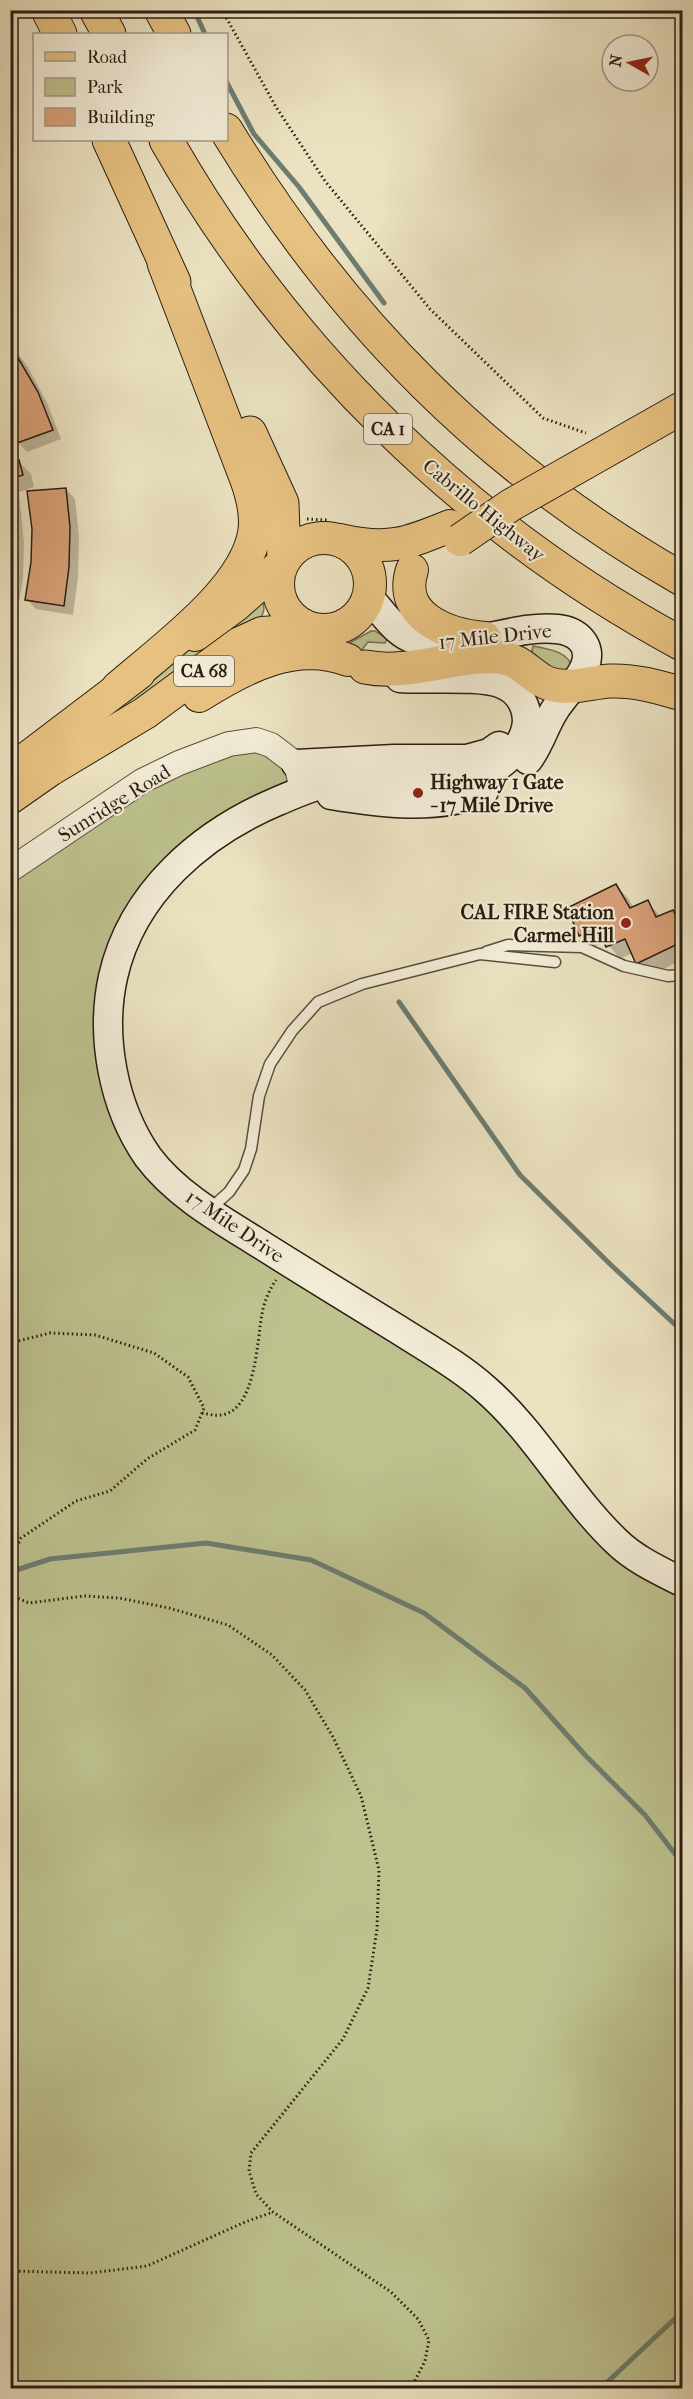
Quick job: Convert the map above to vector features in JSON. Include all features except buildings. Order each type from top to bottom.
[{"type":"highway","points":[[48,10],[60,33]]},
{"type":"highway","points":[[96,10],[108,33]]},
{"type":"highway","points":[[161,10],[173,33]]},
{"type":"highway","points":[[228,133],[310,255],[360,317],[414,375],[471,429],[532,479],[596,525],[682,579]]},
{"type":"highway","points":[[109,141],[164,263],[276,487],[283,510],[283,562]]},
{"type":"highway","name":"Cabrillo Highway","points":[[167,141],[210,210],[260,281],[329,367],[391,431],[442,478],[535,553],[600,597],[682,644]]},
{"type":"highway","points":[[117,688],[193,623],[217,598],[247,555],[255,531],[255,508],[247,480],[164,263]]},
{"type":"highway","points":[[357,663],[391,669],[499,657],[518,663],[549,684],[572,686],[626,681],[652,685],[682,694]]},
{"type":"main road","name":"CA 68","points":[[10,798],[50,770],[110,735],[173,693],[246,640],[262,633],[309,628],[333,629],[347,623],[366,607],[370,595],[412,570],[455,533],[512,505],[682,408]]},
{"type":"main road","name":"CA 68","points":[[10,771],[117,688],[224,614],[283,562],[294,548],[308,540],[323,537],[367,545],[394,546],[455,533]]},
{"type":"main road","points":[[340,540],[353,548],[363,560],[370,575],[370,595]]},
{"type":"main road","points":[[283,562],[278,583],[281,602],[295,620],[309,628]]},
{"type":"main road","points":[[412,570],[409,582],[410,592],[417,608],[424,616],[436,626],[451,632],[485,638]]},
{"type":"main road","name":"17 Mile Drive","points":[[299,777],[354,799],[429,803],[473,796],[500,784],[523,766],[535,751],[553,713],[584,670],[587,656],[584,644],[576,634],[549,628],[437,643],[409,638],[394,626],[370,595]]},
{"type":"main road","name":"17 Mile Drive","points":[[309,628],[329,650],[357,663],[399,677],[495,682],[515,692],[525,709],[527,725],[524,733],[510,756],[497,767],[481,775],[452,780],[343,780],[299,777],[257,810],[220,830],[171,870],[135,920],[122,946],[113,977],[109,1007],[109,1038],[113,1073],[122,1107],[149,1158],[173,1183],[208,1212],[432,1351],[480,1384],[525,1430],[589,1512],[619,1544],[653,1568],[682,1582]]},
{"type":"main road","points":[[110,735],[166,714],[235,674],[265,662],[308,652],[325,653],[357,663]]},
{"type":"street","name":"Sunridge Road","points":[[10,870],[133,787],[161,771],[216,748],[256,740],[272,745],[299,777]]},
{"type":"lane","points":[[208,1212],[229,1191],[244,1170],[251,1149],[259,1096],[270,1064],[292,1031],[318,1002],[362,984],[508,945],[582,947],[624,966],[668,976],[682,975]]},
{"type":"lane","points":[[480,954],[555,962]]},
{"type":"path","points":[[222,10],[276,107],[325,181],[430,309],[543,418],[554,424],[592,436],[596,457]]},
{"type":"path","points":[[202,1413],[222,1416],[240,1404],[256,1362],[262,1312],[267,1295],[288,1262]]},
{"type":"path","points":[[10,1343],[50,1333],[95,1335],[154,1353],[188,1377],[204,1408],[195,1430],[147,1459],[110,1491],[76,1501],[21,1538],[11,1561]]},
{"type":"path","points":[[10,1595],[29,1603],[84,1596],[118,1598],[169,1608],[228,1625],[272,1655],[305,1690],[333,1737],[361,1796],[379,1870],[377,1929],[368,1988],[343,2039],[251,2152],[249,2171],[256,2194],[273,2212],[391,2292],[418,2319],[429,2340],[425,2361],[411,2388]]},
{"type":"path","points":[[10,2271],[90,2273],[147,2266],[245,2222],[273,2212]]},
{"type":"green space","points":[[262,598],[264,610],[258,621],[131,711],[83,726],[127,692]]},
{"type":"green space","points":[[371,631],[387,639],[385,643],[368,642],[360,652],[351,648],[351,642]]},
{"type":"green space","points":[[533,646],[562,654],[570,662],[572,668],[562,674],[531,656]]},
{"type":"green space","points":[[264,742],[302,790],[171,870],[109,1007],[149,1158],[432,1351],[589,1512],[682,1582],[682,2388],[11,2388],[10,870],[107,804]]},
{"type":"waterway","points":[[194,10],[205,33]]},
{"type":"waterway","points":[[228,85],[254,134],[299,187],[384,303]]},
{"type":"waterway","points":[[399,1002],[520,1175],[682,1331]]},
{"type":"waterway","points":[[10,1572],[50,1559],[206,1543],[311,1560],[424,1613],[525,1688],[585,1755],[645,1815],[682,1863]]},
{"type":"waterway","points":[[601,2388],[682,2312]]},
{"type":"place","name":"Highway 1 Gate - 17 Mile Drive","points":[[418,793]]},
{"type":"place","name":"CAL FIRE Station Carmel Hill","points":[[626,923]]}]
